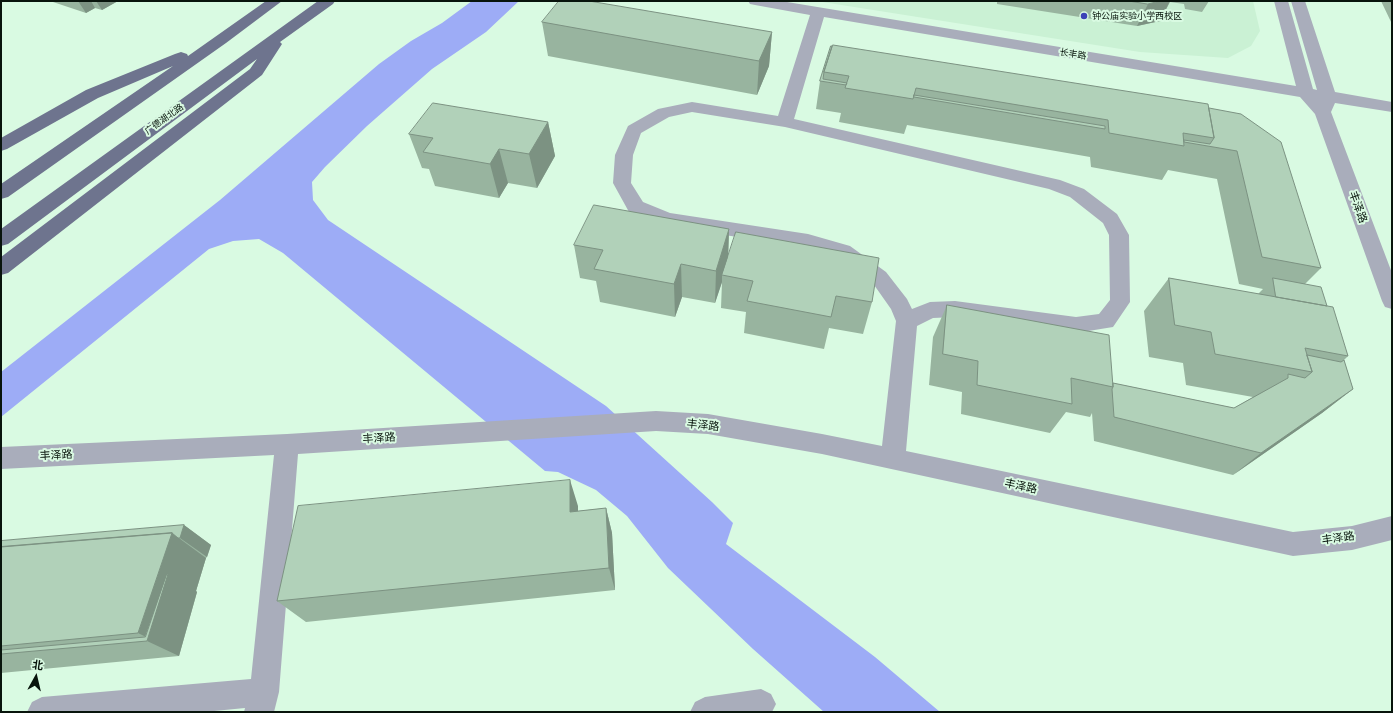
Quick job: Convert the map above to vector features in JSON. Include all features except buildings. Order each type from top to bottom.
[{"type":"main road","points":[[1,193],[275,1]]},
{"type":"main road","name":"广德湖北路","points":[[1,239],[279,35],[328,1]]},
{"type":"main road","points":[[1,268],[256,72],[279,35]]},
{"type":"main road","points":[[1,145],[92,94],[221,40]]},
{"type":"street","name":"长丰路","points":[[755,1],[1306,93]]},
{"type":"street","name":"丰泽路","points":[[1281,1],[1306,93],[1326,105]]},
{"type":"street","name":"丰泽路","points":[[1298,1],[1326,105],[1392,301]]},
{"type":"street","points":[[785,122],[818,12]]},
{"type":"street","points":[[1326,105],[1392,107]]},
{"type":"street","points":[[893,460],[906,321],[900,306],[879,278],[843,251],[808,241],[667,219],[636,207],[622,183],[624,155],[634,130],[664,113],[692,107],[785,122],[1054,184],[1077,193],[1110,219],[1119,235],[1120,302],[1105,322],[1076,325],[955,308],[930,310],[906,321]]},
{"type":"street","name":"丰泽路","points":[[1,458],[287,444],[656,421],[708,424],[822,444],[1293,544],[1352,538],[1392,528]]},
{"type":"street","points":[[42,712],[262,702],[287,444]]},
{"type":"street","points":[[705,712],[761,704]]},
{"type":"shaded area","name":"钟公庙实验小学西校区","points":[[816,1],[1253,1],[1260,31],[1251,46],[1228,58],[1140,52]]},
{"type":"water","points":[[472,1],[519,1],[486,32],[432,69],[367,126],[325,167],[312,182],[313,200],[328,220],[606,406],[712,502],[733,523],[726,544],[875,657],[940,712],[824,712],[753,649],[668,568],[627,516],[596,490],[558,472],[545,471],[283,253],[259,239],[233,241],[209,249],[1,417],[1,372],[220,200],[379,64],[411,41],[442,23]]},
{"type":"place","name":"钟公庙实验小学西校区","points":[[1084,16]]}]
